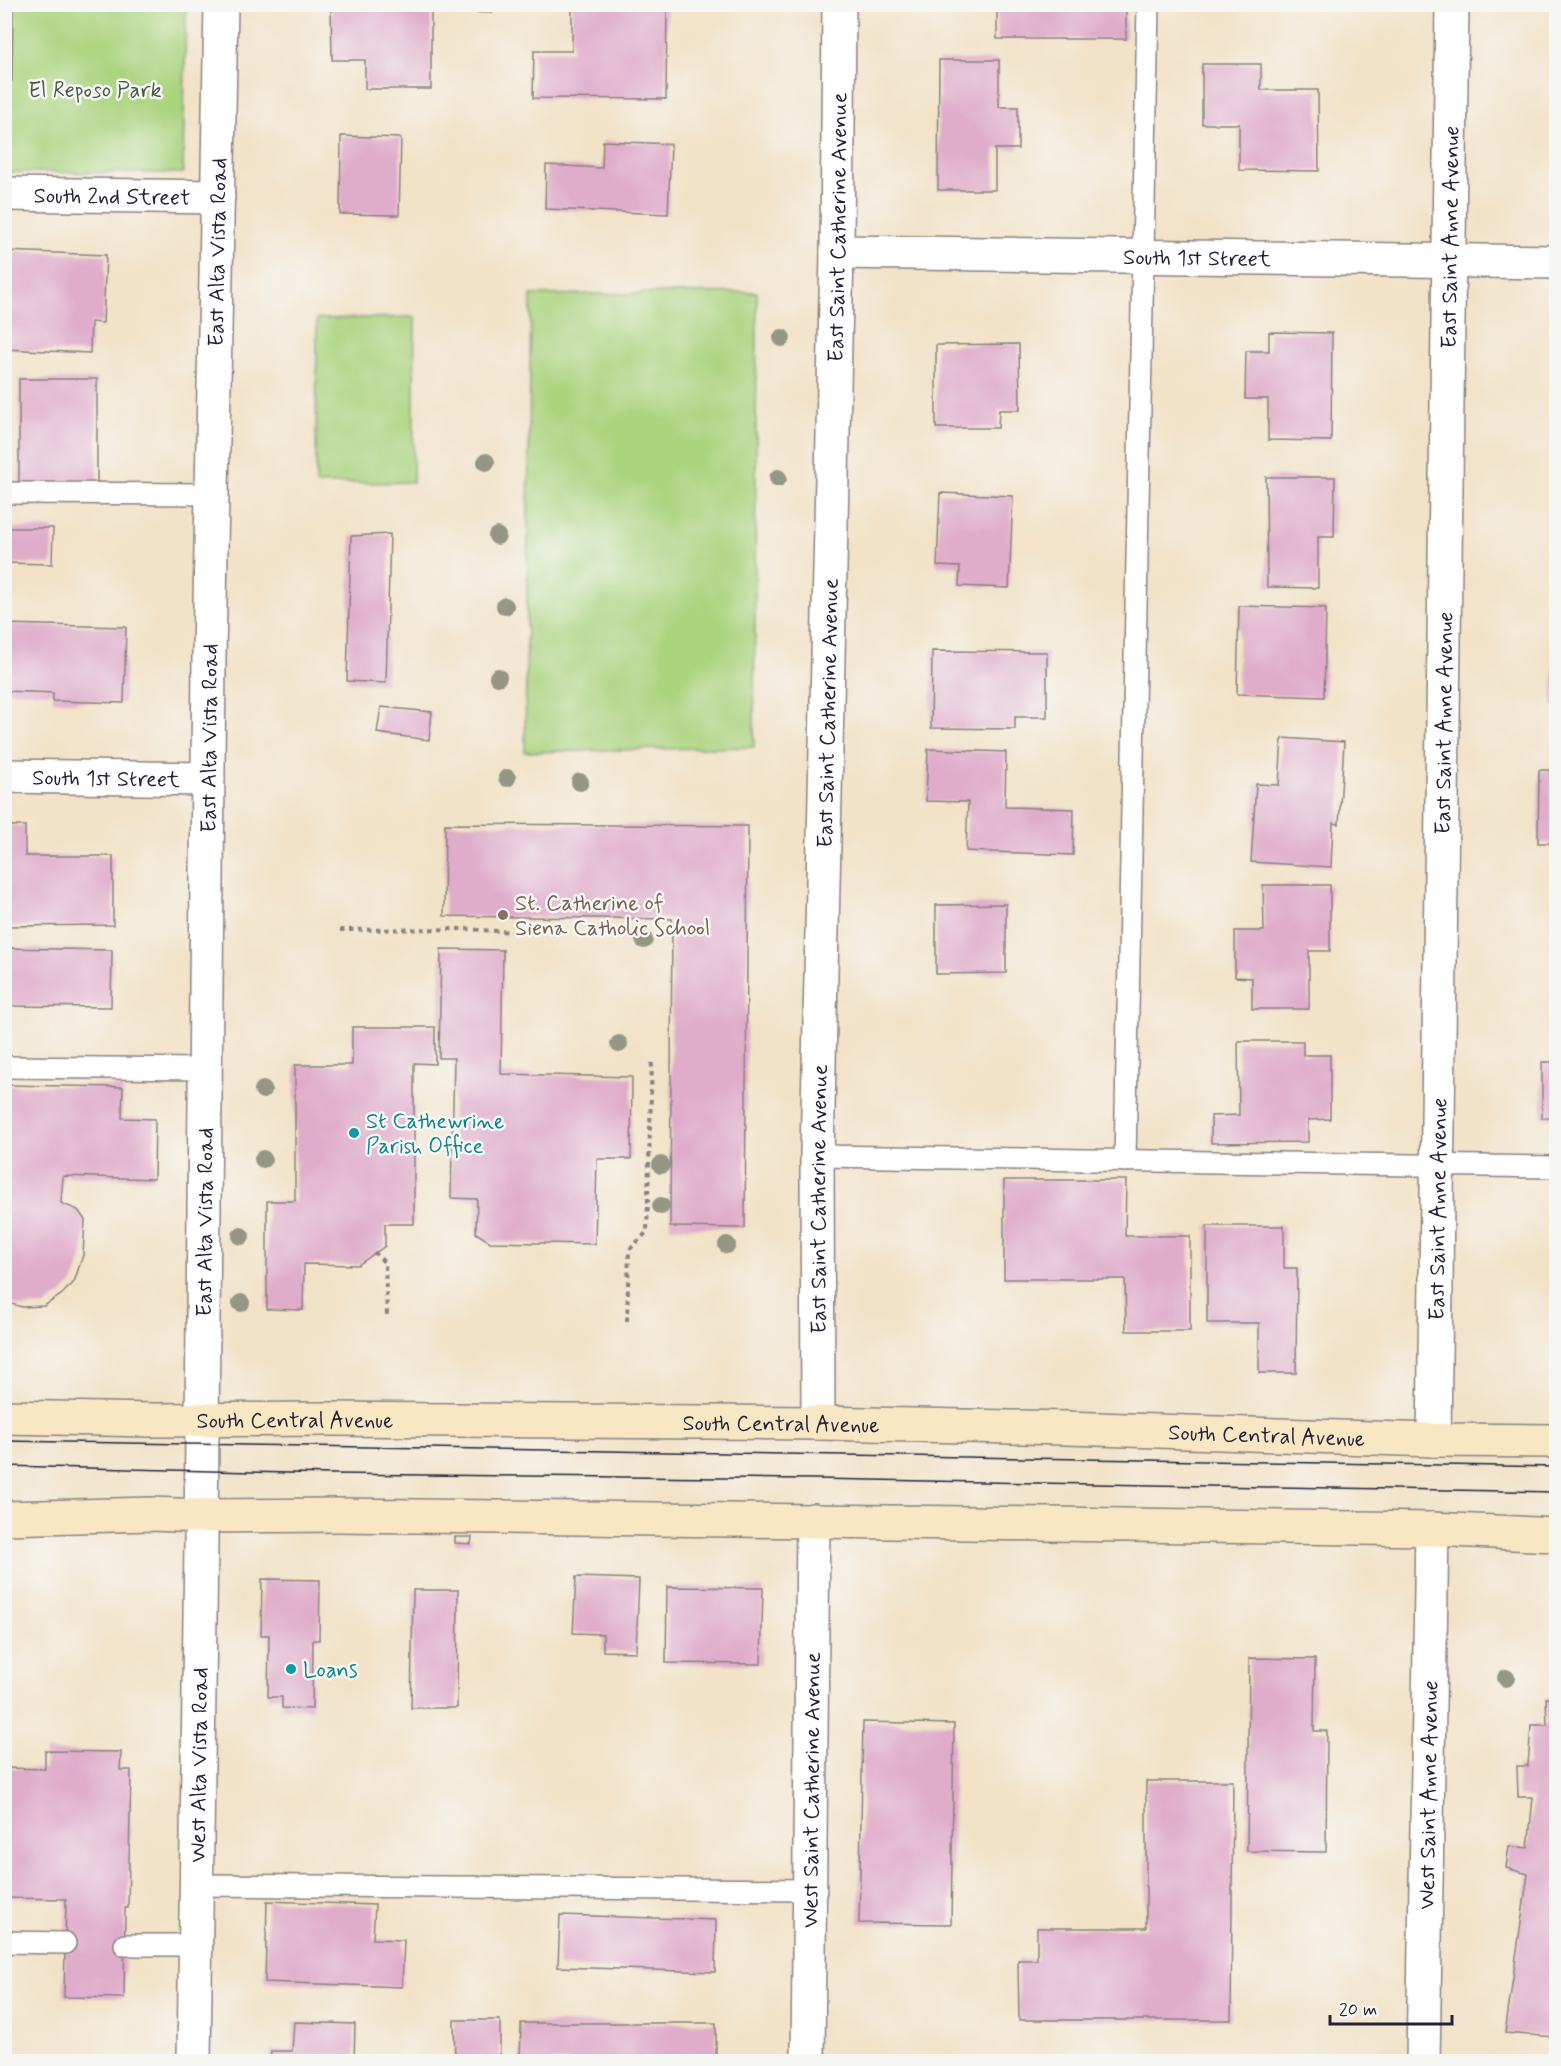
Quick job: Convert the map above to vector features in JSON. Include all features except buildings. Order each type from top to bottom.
[{"type":"main road","name":"South Central Avenue","points":[[4,1417],[818,1423],[1066,1428],[1434,1440],[1557,1441]]},
{"type":"main road","points":[[4,1518],[151,1514],[813,1520],[1432,1529],[1557,1535]]},
{"type":"street","name":"East Alta Vista Road","points":[[202,1469],[204,1069],[207,1001],[208,779],[222,4]]},
{"type":"street","name":"East Saint Catherine Avenue","points":[[818,1423],[818,1156],[837,252],[839,4]]},
{"type":"street","name":"East Saint Anne Avenue","points":[[1434,1440],[1452,4]]},
{"type":"street","name":"South 2nd Street","points":[[4,194],[218,197]]},
{"type":"street","name":"South 1st Street","points":[[837,252],[1557,262]]},
{"type":"street","name":"South 1st Street","points":[[4,776],[208,779]]},
{"type":"street","name":"West Alta Vista Road","points":[[194,2061],[202,1469]]},
{"type":"street","name":"West Saint Catherine Avenue","points":[[808,2061],[813,1520]]},
{"type":"street","name":"West Saint Anne Avenue","points":[[1423,2061],[1432,1529]]},
{"type":"lane","points":[[1125,1161],[1145,257],[1148,4]]},
{"type":"lane","points":[[4,493],[213,494]]},
{"type":"lane","points":[[4,1066],[204,1069]]},
{"type":"lane","points":[[818,1156],[1557,1167]]},
{"type":"lane","points":[[197,1885],[808,1890]]},
{"type":"lane","points":[[4,1942],[65,1943]]},
{"type":"lane","points":[[125,1944],[196,1945]]},
{"type":"path","points":[[340,930],[464,929],[517,932]]},
{"type":"path","points":[[627,1321],[629,1250],[647,1232],[652,1060]]},
{"type":"path","points":[[374,1252],[385,1263],[387,1317]]},
{"type":"green space","name":"El Reposo Park","points":[[5,5],[186,5],[183,173],[5,172]]},
{"type":"green space","points":[[757,292],[754,747],[525,752],[531,295]]},
{"type":"green space","points":[[415,317],[413,482],[316,484],[317,319]]},
{"type":"tram line","points":[[4,1441],[1556,1467]]},
{"type":"tram line","points":[[4,1466],[332,1474],[815,1479],[1556,1492]]},
{"type":"place","name":"St. Catherine of Siena Catholic School","points":[[503,915]]},
{"type":"place","name":"St Cathewrine Parish Office","points":[[354,1133]]},
{"type":"place","name":"Loans","points":[[291,1669]]}]
